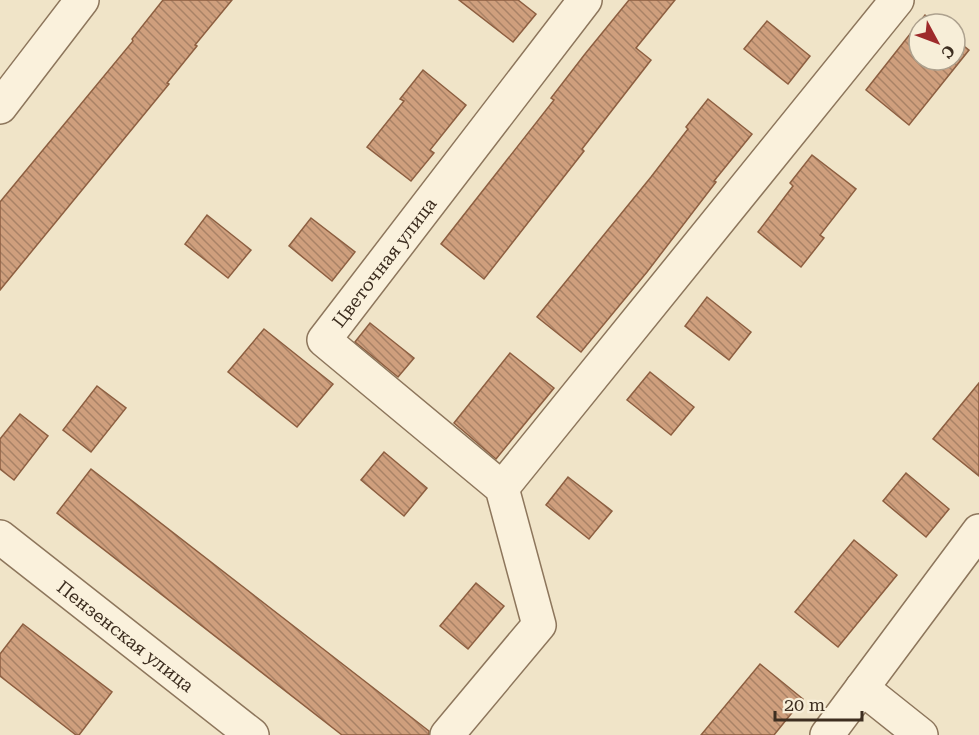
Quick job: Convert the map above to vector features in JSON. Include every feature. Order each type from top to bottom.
[{"type":"street","points":[[0,107],[82,0]]},
{"type":"street","name":"Цветочная улица","points":[[502,488],[324,340],[585,0]]},
{"type":"street","points":[[447,735],[539,625],[502,488],[897,0]]},
{"type":"street","points":[[826,735],[979,531]]},
{"type":"street","name":"Пензенская улица","points":[[0,537],[252,735]]},
{"type":"street","points":[[862,688],[921,735]]},
{"type":"building","points":[[163,0],[232,0],[195,45],[197,46],[167,83],[169,84],[0,290],[0,202],[133,41],[132,39]]},
{"type":"building","points":[[459,0],[518,0],[536,14],[513,42]]},
{"type":"building","points":[[629,0],[675,0],[636,48],[651,60],[582,149],[584,151],[484,279],[441,244],[554,100],[551,98]]},
{"type":"building","points":[[767,21],[810,56],[788,84],[744,49]]},
{"type":"building","points":[[907,38],[907,72],[951,72],[909,125],[866,90]]},
{"type":"building","points":[[423,70],[466,105],[430,150],[434,153],[411,181],[367,147],[404,101],[400,99]]},
{"type":"building","points":[[708,99],[752,134],[647,272],[581,352],[537,317],[651,177]]},
{"type":"building","points":[[812,155],[856,189],[820,235],[824,238],[801,267],[758,232],[793,186],[790,183]]},
{"type":"building","points":[[207,215],[251,250],[228,278],[185,244]]},
{"type":"building","points":[[311,218],[355,252],[332,281],[289,246]]},
{"type":"building","points":[[707,297],[751,332],[729,360],[685,326]]},
{"type":"building","points":[[370,323],[414,358],[398,377],[355,342]]},
{"type":"building","points":[[264,329],[333,384],[297,427],[228,372]]},
{"type":"building","points":[[510,353],[554,388],[496,459],[454,423]]},
{"type":"building","points":[[650,372],[694,407],[671,435],[627,400]]},
{"type":"building","points":[[979,383],[979,476],[933,439]]},
{"type":"building","points":[[97,386],[126,408],[91,452],[63,430]]},
{"type":"building","points":[[20,414],[48,436],[14,480],[0,469],[0,439]]},
{"type":"building","points":[[384,452],[427,488],[404,516],[361,480]]},
{"type":"building","points":[[91,469],[429,731],[429,735],[342,735],[57,513]]},
{"type":"building","points":[[906,473],[949,509],[926,537],[883,501]]},
{"type":"building","points":[[568,477],[612,511],[589,539],[546,505]]},
{"type":"building","points":[[854,540],[897,575],[838,647],[795,612]]},
{"type":"building","points":[[476,583],[504,606],[468,649],[440,626]]},
{"type":"building","points":[[23,624],[112,692],[79,735],[0,676],[0,654]]},
{"type":"building","points":[[760,664],[803,699],[774,735],[701,735]]}]
